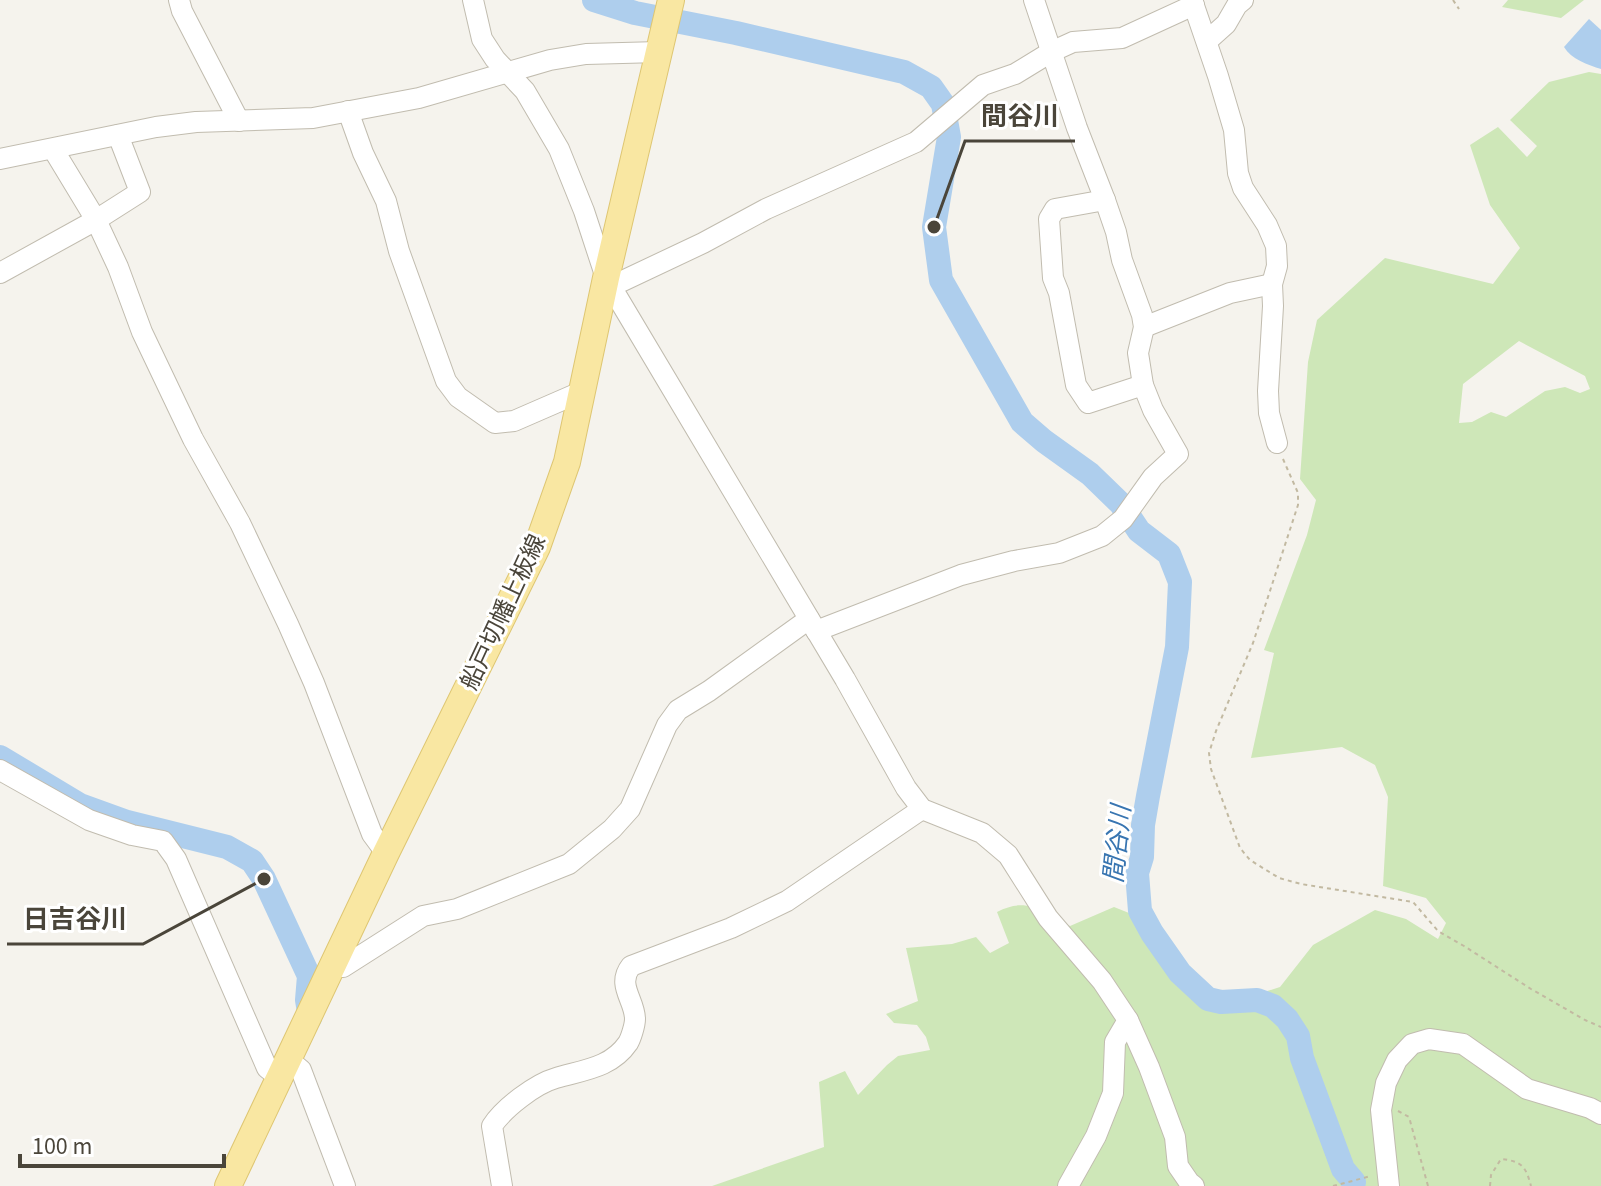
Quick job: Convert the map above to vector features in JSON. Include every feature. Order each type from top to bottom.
[{"type":"main road","name":"船戸切幡上板線","points":[[228,1186],[290,1067],[310,1015],[386,853],[537,547],[567,462],[668,13]]},
{"type":"street","points":[[179,0],[239,121]]},
{"type":"street","points":[[473,0],[482,39],[495,59],[525,91],[559,149],[609,282],[906,788],[922,809],[982,833],[1008,855],[1048,918],[1102,981],[1128,1020],[1175,1137],[1178,1166],[1194,1186]]},
{"type":"street","points":[[333,966],[343,967],[423,916],[457,909],[569,864],[612,829],[630,809],[667,725],[678,710],[812,625],[961,575],[1059,553],[1102,536],[1128,514],[1153,477],[1178,454],[1143,385],[1138,353],[1144,327],[1142,315],[1034,0]]},
{"type":"street","points":[[1207,41],[1226,24],[1243,0]]},
{"type":"street","points":[[609,282],[703,243],[766,209],[916,142],[983,85],[1015,74],[1051,52],[1073,42],[1122,38],[1193,2],[1234,130],[1238,173],[1243,188],[1267,225],[1276,246],[1268,402],[1277,443]]},
{"type":"street","points":[[0,159],[156,127],[196,122],[313,118],[419,98],[550,60],[586,54],[659,52]]},
{"type":"street","points":[[348,111],[363,153],[386,201],[399,251],[446,381],[458,397],[495,423],[514,421],[583,391]]},
{"type":"street","points":[[0,273],[140,192],[118,135]]},
{"type":"street","points":[[53,149],[96,220],[118,267],[142,332],[288,624],[372,834],[386,853]]},
{"type":"street","points":[[1105,200],[1055,209],[1049,219],[1053,278],[1059,293],[1076,385],[1088,403],[1143,385]]},
{"type":"street","points":[[1144,327],[1230,293],[1272,284]]},
{"type":"street","points":[[4,777],[89,820],[132,835],[163,841],[176,859],[267,1068],[301,1070],[345,1186]]},
{"type":"street","points":[[502,1186],[492,1126],[498,1117],[533,1089],[554,1078],[589,1071],[610,1061],[628,1042],[635,1020],[626,987],[626,973],[631,966],[731,928],[787,901],[922,809]]},
{"type":"street","points":[[1068,1186],[1096,1136],[1113,1093],[1115,1042],[1128,1020]]},
{"type":"street","points":[[1389,1186],[1381,1110],[1386,1083],[1397,1060],[1412,1044],[1429,1039],[1463,1044],[1527,1089],[1601,1114]]},
{"type":"path","points":[[1453,0],[1459,9]]},
{"type":"path","points":[[1277,443],[1298,493],[1298,505],[1253,643],[1209,753],[1211,769],[1240,848],[1250,860],[1279,878],[1413,902],[1438,931],[1531,989],[1601,1027]]},
{"type":"path","points":[[1381,1110],[1399,1111],[1409,1117],[1428,1186]]},
{"type":"path","points":[[1490,1186],[1491,1175],[1501,1159],[1516,1160],[1527,1171],[1531,1186]]},
{"type":"path","points":[[1333,1186],[1357,1179]]},
{"type":"green space","points":[[1508,0],[1584,0],[1561,18],[1502,7]]},
{"type":"green space","points":[[1589,72],[1601,74],[1601,1186],[712,1186],[824,1147],[819,1082],[845,1071],[858,1095],[898,1056],[930,1050],[926,1037],[917,1025],[894,1023],[886,1014],[918,1001],[906,948],[952,944],[976,937],[990,953],[1009,943],[997,912],[1008,907],[1034,908],[1070,926],[1114,907],[1134,915],[1168,972],[1222,993],[1258,994],[1280,987],[1313,945],[1375,910],[1406,919],[1438,939],[1446,923],[1426,898],[1383,886],[1388,797],[1375,765],[1342,747],[1251,758],[1274,653],[1264,650],[1307,535],[1316,500],[1300,479],[1308,362],[1317,320],[1385,258],[1493,284],[1520,248],[1490,205],[1470,145],[1498,127],[1527,157],[1537,146],[1510,120],[1549,82]],"holes":[[[1519,341],[1585,376],[1590,389],[1580,393],[1565,387],[1545,391],[1506,417],[1491,412],[1472,422],[1459,423],[1463,384]]]},
{"type":"water","points":[[1589,19],[1601,30],[1601,69],[1575,58],[1564,47]]},
{"type":"waterway","name":"間谷川","points":[[594,0],[635,13],[904,72],[931,87],[943,104],[949,137],[934,227],[941,280],[1022,422],[1090,474],[1121,504],[1139,531],[1169,554],[1180,582],[1177,647],[1148,796],[1142,857],[1137,873],[1140,911],[1180,973],[1208,999],[1221,1002],[1257,1000],[1273,1006],[1287,1019],[1298,1036],[1302,1058],[1343,1169],[1354,1182],[1353,1186]]},
{"type":"waterway","points":[[0,757],[80,805],[127,822],[227,847],[252,861],[264,879],[309,976],[307,1000],[310,1018]]},
{"type":"place","name":"間谷川","points":[[934,227]]},
{"type":"place","name":"日吉谷川","points":[[264,879]]}]
